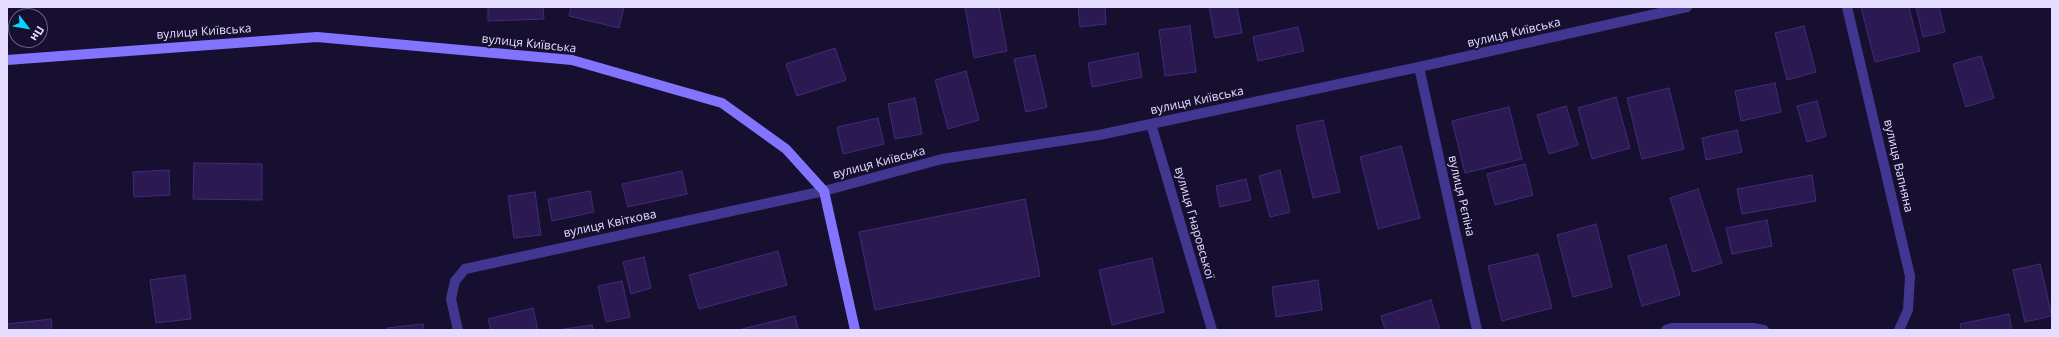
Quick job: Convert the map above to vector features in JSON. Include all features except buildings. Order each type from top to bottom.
[{"type":"street","name":"вулиця Київська","points":[[7,60],[318,37],[572,60],[722,103],[786,149],[824,191],[942,159],[1099,135],[1419,67],[1687,7]]},
{"type":"street","name":"вулиця Вапняна","points":[[1847,7],[1910,276],[1908,310],[1899,330]]},
{"type":"street","name":"вулиця Рєпіна","points":[[1419,67],[1477,330]]},
{"type":"street","name":"вулиця Гнаровської","points":[[1151,124],[1212,330]]},
{"type":"street","name":"вулиця Квіткова","points":[[458,330],[451,299],[454,281],[465,269],[824,191]]},
{"type":"street","points":[[824,191],[855,330]]},
{"type":"street","points":[[1666,330],[1672,328],[1753,328],[1764,330]]}]
